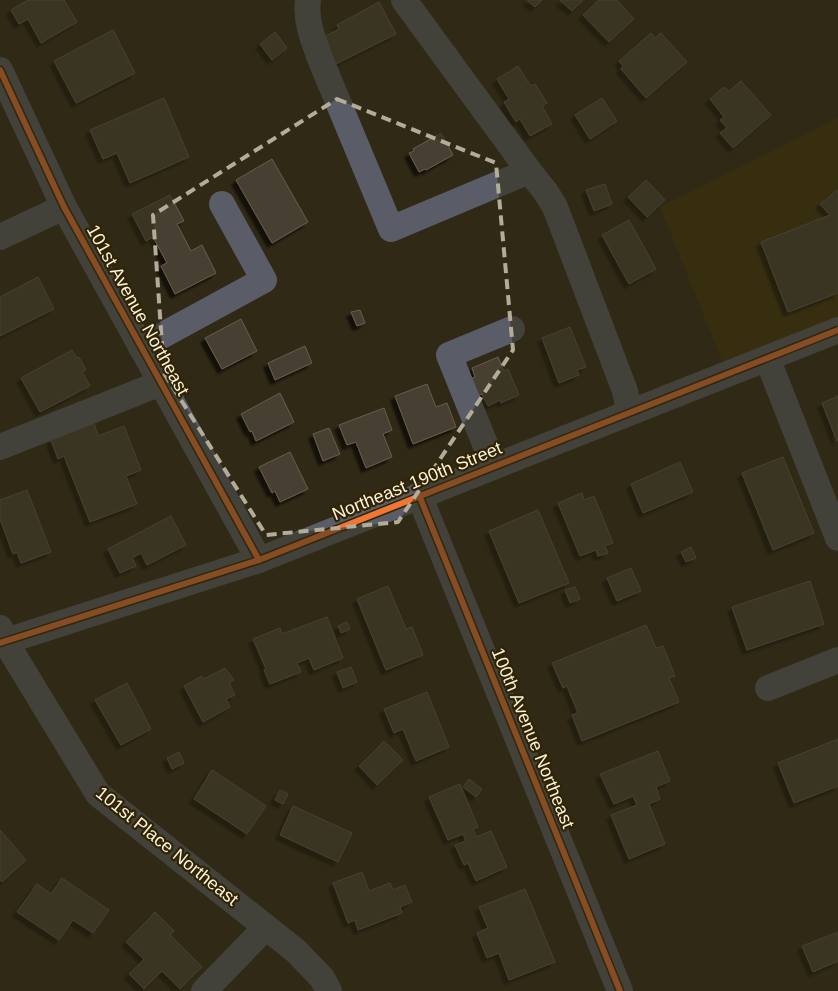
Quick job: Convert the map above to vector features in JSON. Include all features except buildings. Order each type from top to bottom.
[{"type":"street","points":[[308,0],[306,9],[320,61],[391,229],[529,171]]},
{"type":"street","points":[[404,0],[555,207],[625,390],[629,411]]},
{"type":"street","name":"101st Avenue Northeast","points":[[0,70],[64,207],[258,560]]},
{"type":"street","points":[[141,347],[264,280],[222,204]]},
{"type":"street","points":[[0,236],[64,207]]},
{"type":"street","points":[[494,466],[449,355],[512,329]]},
{"type":"street","name":"Northeast 190th Street","points":[[2,637],[258,560],[629,411],[838,330]]},
{"type":"street","points":[[767,358],[838,538]]},
{"type":"street","points":[[0,447],[161,383]]},
{"type":"street","name":"100th Avenue Northeast","points":[[419,496],[620,991]]},
{"type":"street","name":"101st Place Northeast","points":[[2,637],[98,794],[296,951],[322,978],[330,991]]},
{"type":"street","points":[[768,688],[838,660]]},
{"type":"street","points":[[204,991],[266,927]]},
{"type":"highlighted area","points":[[337,99],[496,163],[513,350],[398,522],[266,535],[164,373],[153,215]]},
{"type":"shaded area","points":[[838,118],[838,327],[727,373],[660,207]]},
{"type":"cycle path","points":[[0,70],[64,207],[259,560]]},
{"type":"cycle path","points":[[0,643],[259,560],[838,330]]},
{"type":"cycle path","points":[[419,495],[620,991]]}]
